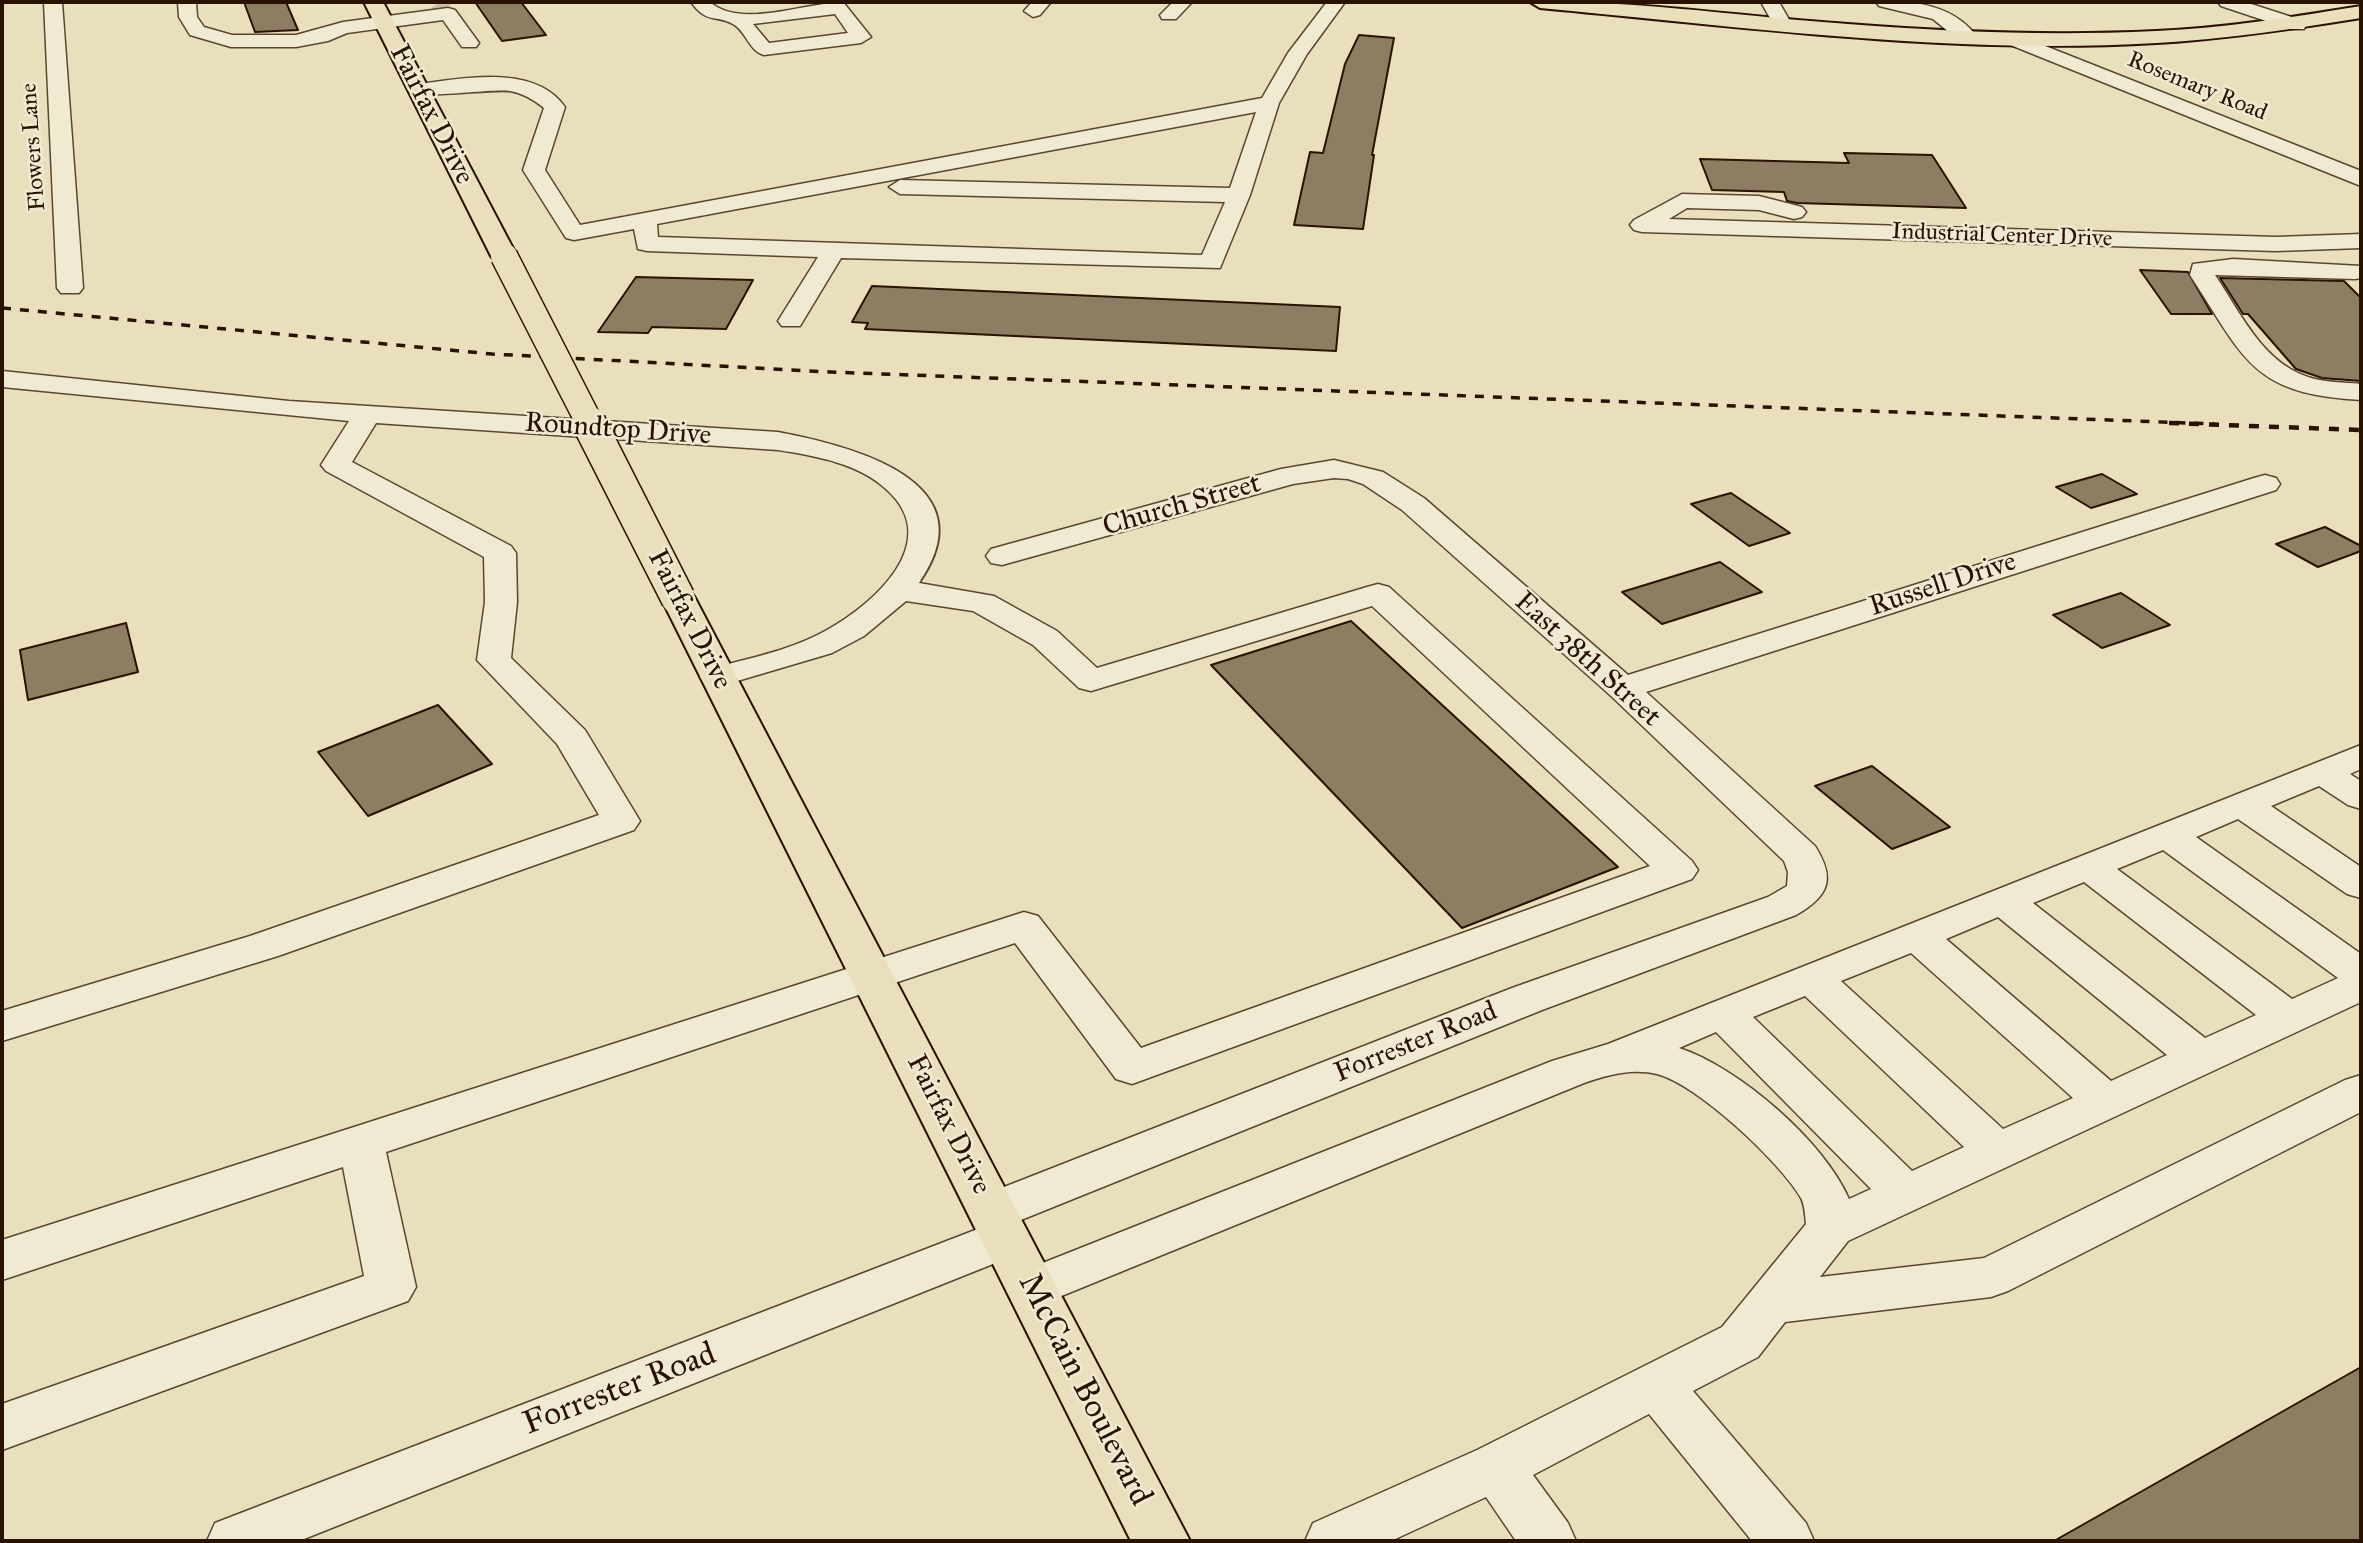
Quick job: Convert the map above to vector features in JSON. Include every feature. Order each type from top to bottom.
[{"type":"main road","points":[[1539,2],[2015,40],[2140,39],[2297,25],[2361,12]]},
{"type":"main road","name":"Fairfax Drive","points":[[377,8],[999,1225]]},
{"type":"main road","name":"McCain Boulevard","points":[[999,1225],[1161,1541]]},
{"type":"street","name":"Flowers Lane","points":[[53,2],[70,288]]},
{"type":"street","points":[[187,2],[188,17],[197,31],[231,41],[296,41],[321,37],[343,28],[377,8],[440,10],[470,43]]},
{"type":"street","points":[[700,2],[714,15],[740,20],[835,5],[861,37],[764,49],[740,20]]},
{"type":"street","points":[[1169,15],[1183,2]]},
{"type":"street","points":[[645,220],[647,244],[1211,263],[1239,195],[1269,103],[1289,68],[1336,2]]},
{"type":"street","points":[[1770,2],[1782,23]]},
{"type":"street","points":[[1885,2],[1932,11],[1955,21],[1968,38]]},
{"type":"street","points":[[2227,2],[2297,25]]},
{"type":"street","points":[[789,14],[814,42]]},
{"type":"street","name":"Rosemary Road","points":[[2015,40],[2359,177]]},
{"type":"street","points":[[418,90],[505,85],[542,93],[555,107],[534,170],[574,233],[1269,103]]},
{"type":"street","points":[[818,187],[1239,195]]},
{"type":"street","points":[[776,248],[792,218],[818,187]]},
{"type":"street","name":"Industrial Center Drive","points":[[1730,202],[1682,201],[1642,225],[2323,243],[2361,241]]},
{"type":"street","points":[[1736,228],[1729,213],[1730,202],[1759,203],[1795,212],[1816,230]]},
{"type":"street","points":[[2323,243],[2356,269]]},
{"type":"street","points":[[791,321],[834,250]]},
{"type":"street","points":[[2356,269],[2233,266],[2202,269],[2202,275],[2260,363],[2279,377],[2304,387],[2361,392]]},
{"type":"street","name":"Roundtop Drive","points":[[2,379],[205,401],[778,441],[849,456],[875,467],[901,485],[924,520],[923,555],[900,590],[851,629],[830,641],[802,653],[717,677]]},
{"type":"street","points":[[2,1026],[264,946],[621,821],[572,738],[494,660],[501,602],[500,553],[336,466],[368,413]]},
{"type":"street","name":"Church Street","points":[[1002,556],[1291,475],[1334,469],[1364,474]]},
{"type":"street","name":"East 38th Street","points":[[1364,474],[1413,503],[1622,688],[1801,855]]},
{"type":"street","name":"Russell Drive","points":[[1622,688],[2265,484]]},
{"type":"street","points":[[2,1260],[1024,926],[1132,1068],[1678,870],[1378,594],[1091,681],[1045,638],[982,603],[900,590]]},
{"type":"street","points":[[1032,1288],[1568,1072],[1723,1014],[2361,756]]},
{"type":"street","points":[[2322,772],[2361,797]]},
{"type":"street","points":[[2242,804],[2361,885]]},
{"type":"street","points":[[2166,834],[2361,974]]},
{"type":"street","name":"Forrester Road","points":[[235,1541],[999,1225],[1527,999],[1782,906],[1801,895],[1808,883],[1808,872],[1801,855]]},
{"type":"street","points":[[2088,866],[2288,1018]]},
{"type":"street","points":[[2003,900],[2200,1058]]},
{"type":"street","points":[[1916,934],[2106,1101]]},
{"type":"street","points":[[1811,977],[1997,1151]]},
{"type":"street","points":[[1333,1541],[1496,1467],[1740,1342],[1831,1228],[2361,985]]},
{"type":"street","points":[[1723,1014],[1906,1194]]},
{"type":"street","points":[[1618,1055],[1668,1060],[1712,1081],[1786,1149],[1823,1194],[1831,1228]]},
{"type":"street","points":[[1771,1303],[1990,1277],[2361,1092]]},
{"type":"street","points":[[2,1427],[391,1287],[361,1143]]},
{"type":"street","points":[[1657,1384],[1786,1541]]},
{"type":"street","points":[[1496,1467],[1548,1541]]},
{"type":"building","points":[[244,2],[286,2],[298,30],[255,32]]},
{"type":"building","points":[[475,2],[521,2],[546,35],[502,41]]},
{"type":"building","points":[[1359,35],[1394,38],[1372,155],[1363,229],[1294,225],[1310,152],[1323,153],[1345,64]]},
{"type":"building","points":[[1844,153],[1932,155],[1966,208],[1797,203],[1787,201],[1784,192],[1712,190],[1700,159],[1849,163]]},
{"type":"building","points":[[2140,270],[2188,272],[2212,314],[2171,314]]},
{"type":"building","points":[[636,277],[753,280],[726,329],[652,327],[648,333],[598,332]]},
{"type":"building","points":[[2220,278],[2344,281],[2361,298],[2361,381],[2322,378],[2296,369],[2248,314],[2243,314]]},
{"type":"building","points":[[872,286],[1340,307],[1336,351],[865,329],[868,323],[852,322]]},
{"type":"building","points":[[2102,474],[2137,494],[2091,508],[2056,487]]},
{"type":"building","points":[[1731,493],[1790,533],[1749,546],[1691,504]]},
{"type":"building","points":[[2325,527],[2361,546],[2361,551],[2318,567],[2276,544]]},
{"type":"building","points":[[1720,562],[1762,592],[1662,624],[1622,592]]},
{"type":"building","points":[[2121,593],[2170,625],[2102,648],[2053,615]]},
{"type":"building","points":[[1351,621],[1618,867],[1462,928],[1211,665]]},
{"type":"building","points":[[126,623],[138,672],[28,700],[20,650]]},
{"type":"building","points":[[438,705],[492,764],[368,816],[318,752]]},
{"type":"building","points":[[1872,766],[1950,827],[1892,849],[1815,786]]},
{"type":"building","points":[[2361,1367],[2361,1541],[2054,1541]]},
{"type":"tunnel","points":[[440,2],[445,9]]},
{"type":"railway","points":[[2,308],[492,354],[830,372],[2215,424]]},
{"type":"railway","points":[[2169,423],[2361,430]]}]
